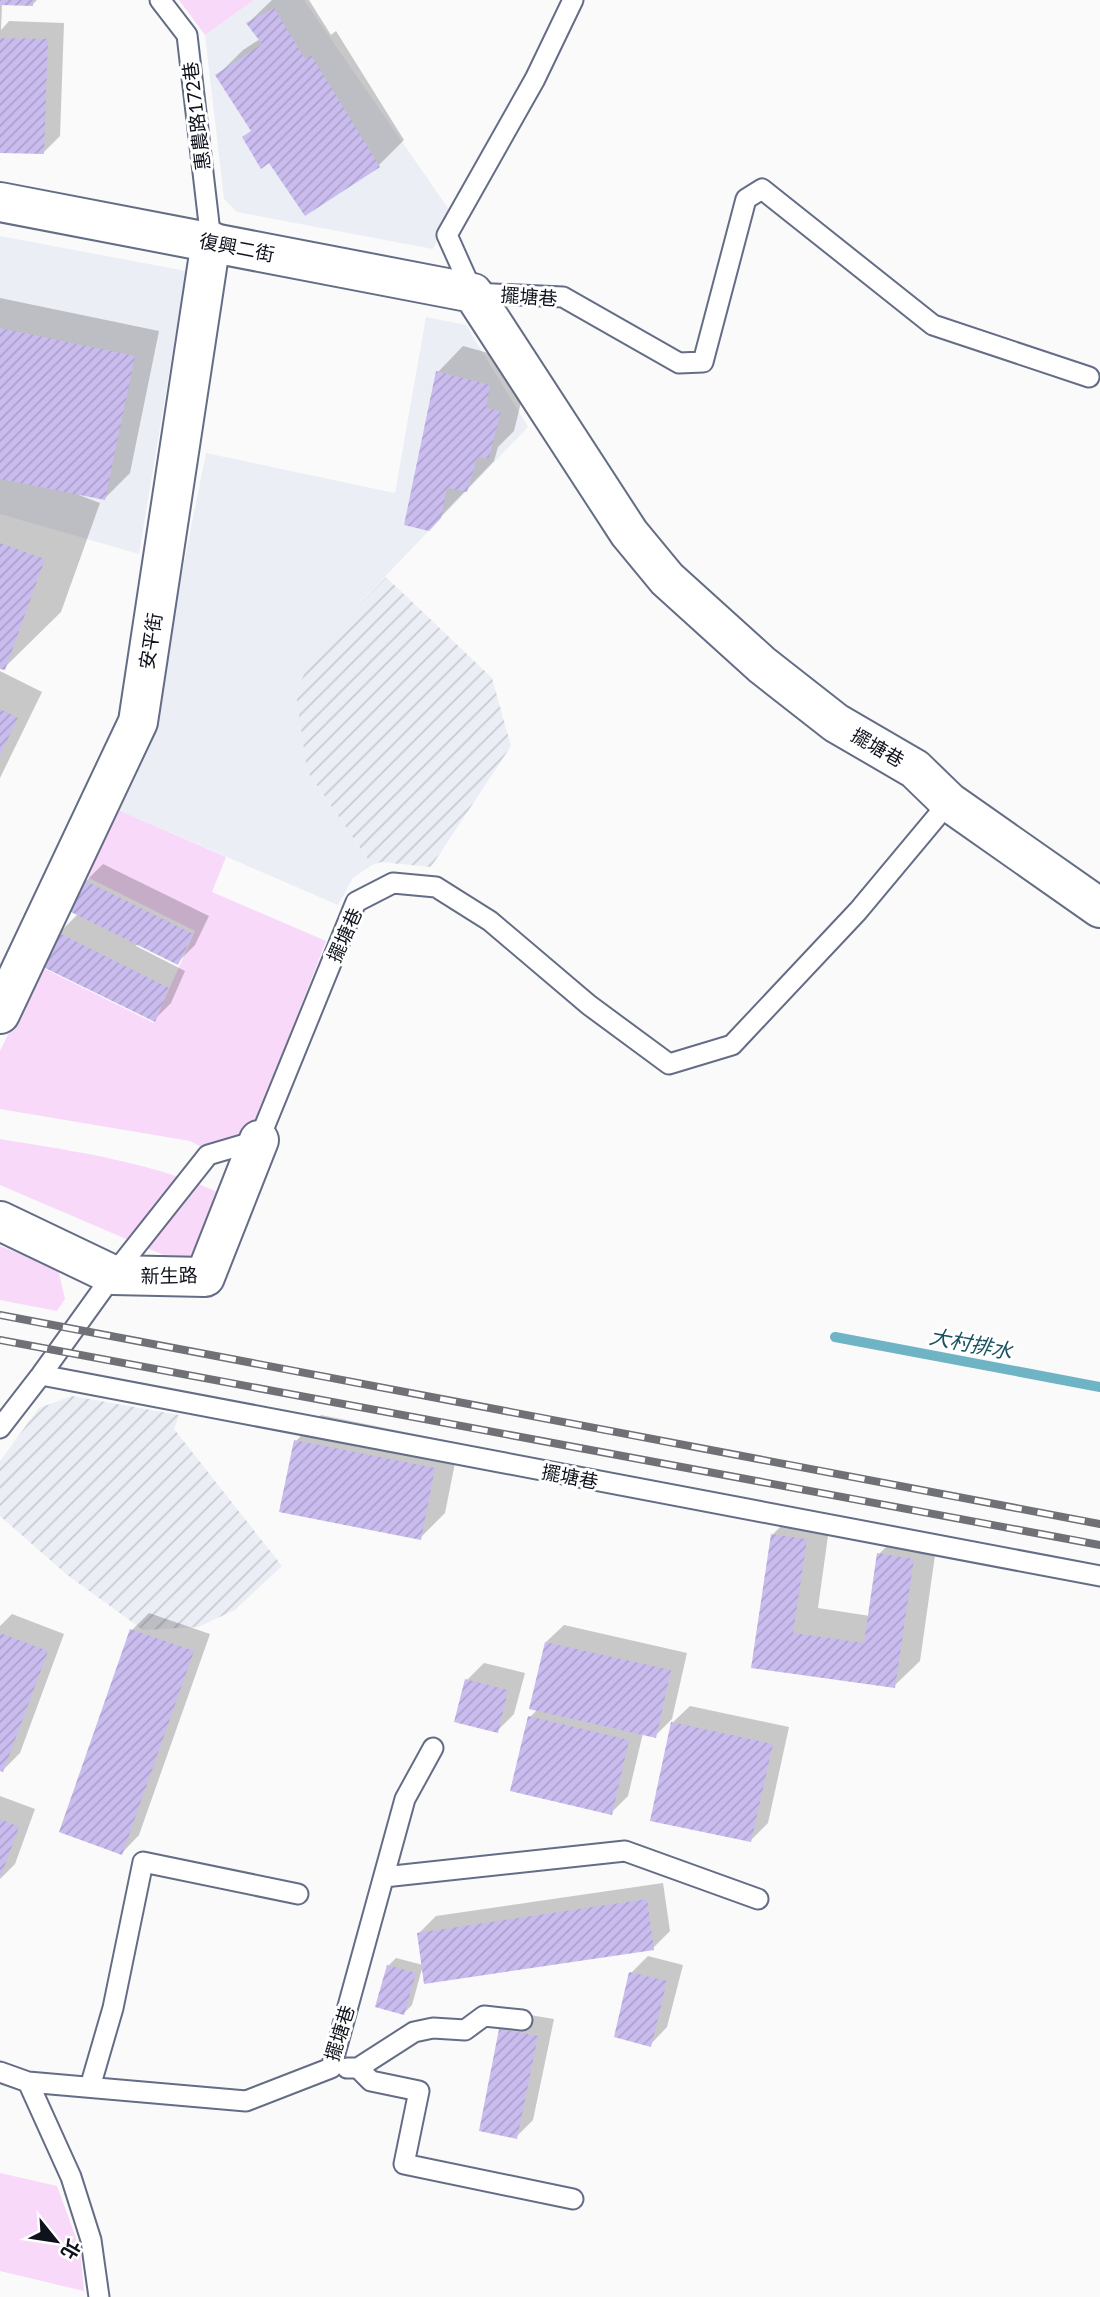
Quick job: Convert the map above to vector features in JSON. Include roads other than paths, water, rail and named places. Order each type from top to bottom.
[{"type":"street","name":"復興二街","points":[[0,202],[473,293]]},
{"type":"street","name":"安平街","points":[[0,1014],[138,722],[211,241]]},
{"type":"street","name":"擺塘巷","points":[[473,293],[629,533],[667,579],[762,665],[836,723],[915,769],[949,802],[1100,908]]},
{"type":"street","name":"新生路","points":[[0,1221],[113,1275],[205,1277],[259,1140]]},
{"type":"lane","name":"惠農路172巷","points":[[160,0],[187,35],[211,241]]},
{"type":"lane","points":[[473,293],[447,235],[535,79],[573,0]]},
{"type":"lane","name":"擺塘巷","points":[[473,293],[563,297],[679,363],[703,362],[746,199],[762,188],[933,325],[1089,377]]},
{"type":"lane","name":"擺塘巷","points":[[259,1140],[356,902],[393,883],[436,887],[490,921],[589,1005],[669,1064],[732,1045],[858,911],[949,802]]},
{"type":"lane","points":[[0,1428],[113,1275],[208,1155],[259,1140]]},
{"type":"lane","name":"擺塘巷","points":[[41,1376],[1100,1576]]},
{"type":"lane","name":"擺塘巷","points":[[0,2072],[28,2082],[246,2101],[331,2068],[405,1799],[433,1748]]},
{"type":"lane","points":[[384,1877],[625,1851],[758,1899]]},
{"type":"lane","points":[[90,2087],[113,2008],[143,1862],[298,1894]]},
{"type":"lane","points":[[331,2068],[358,2068],[414,2032],[433,2028],[466,2030],[484,2016],[522,2021]]},
{"type":"lane","points":[[358,2068],[371,2081],[419,2091],[404,2164],[573,2199]]},
{"type":"lane","points":[[28,2082],[71,2177],[91,2240],[99,2297]]},
{"type":"waterway","name":"大村排水","points":[[835,1337],[1100,1387]]},
{"type":"railway","points":[[0,1315],[1100,1524]]},
{"type":"railway","points":[[0,1340],[1100,1545]]}]
